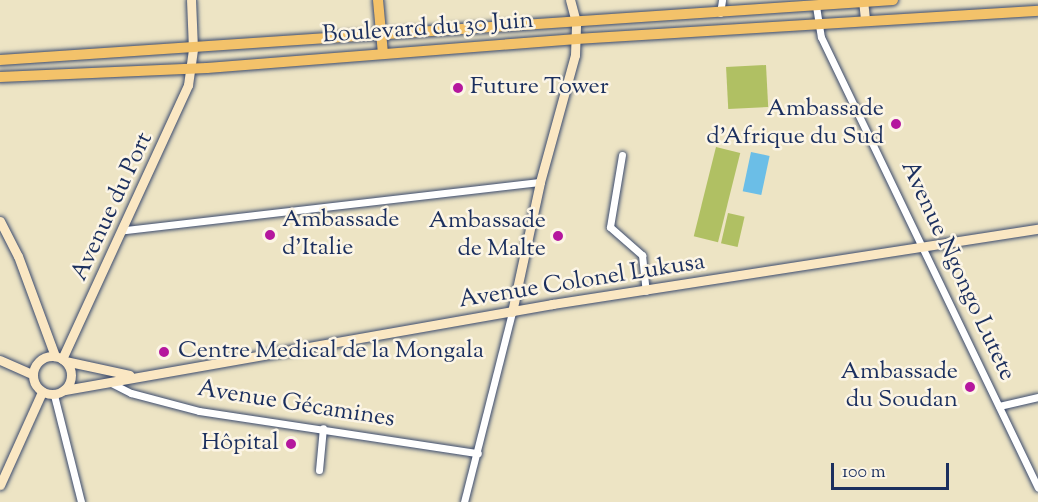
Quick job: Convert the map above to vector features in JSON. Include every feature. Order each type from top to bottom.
[{"type":"main road","name":"Avenue du Port","points":[[61,359],[125,230],[183,98],[192,68],[191,0]]},
{"type":"main road","points":[[378,0],[383,54]]},
{"type":"main road","name":"Boulevard du 30 Juin","points":[[0,60],[193,49],[893,0]]},
{"type":"main road","points":[[512,312],[540,182],[577,39],[571,1]]},
{"type":"main road","points":[[863,1],[865,20]]},
{"type":"main road","name":"Boulevard du 30 Juin","points":[[0,77],[192,68],[577,39],[1038,11]]},
{"type":"main road","points":[[0,221],[18,256],[61,359],[71,375],[65,390],[54,395],[42,392],[34,385],[32,374],[37,362],[61,359]]},
{"type":"main road","name":"Avenue Colonel Lukusa","points":[[65,390],[111,382],[132,375],[512,312],[926,249],[1038,229]]},
{"type":"main road","name":"Avenue Colonel Lukusa","points":[[61,359],[132,375]]},
{"type":"main road","points":[[0,360],[32,374]]},
{"type":"main road","points":[[0,484],[42,392]]},
{"type":"street","points":[[720,13],[722,0]]},
{"type":"street","name":"Avenue Ngongo Lutete","points":[[816,6],[818,23],[1038,487]]},
{"type":"street","points":[[622,155],[610,227],[642,255],[646,291]]},
{"type":"street","points":[[125,230],[540,182]]},
{"type":"street","points":[[464,502],[512,312]]},
{"type":"street","name":"Avenue Gécamines","points":[[111,382],[131,393],[199,411],[478,453]]},
{"type":"street","points":[[54,395],[81,502]]},
{"type":"street","points":[[999,406],[1038,398]]},
{"type":"street","points":[[319,470],[323,428]]},
{"type":"green space","points":[[766,65],[768,107],[728,109],[726,67]]},
{"type":"green space","points":[[716,147],[740,153],[718,242],[694,236]]},
{"type":"green space","points":[[728,213],[745,217],[738,247],[721,243]]},
{"type":"water","points":[[751,152],[770,156],[761,195],[743,191]]},
{"type":"place","name":"Future Tower","points":[[458,88]]},
{"type":"place","name":"Ambassade d'Afrique du Sud","points":[[896,124]]},
{"type":"place","name":"Ambassade d'Italie","points":[[270,235]]},
{"type":"place","name":"Ambassade de Malte","points":[[558,236]]},
{"type":"place","name":"Centre Medical de la Mongala","points":[[164,352]]},
{"type":"place","name":"Ambassade du Soudan","points":[[970,387]]},
{"type":"place","name":"Hôpital","points":[[291,444]]}]
